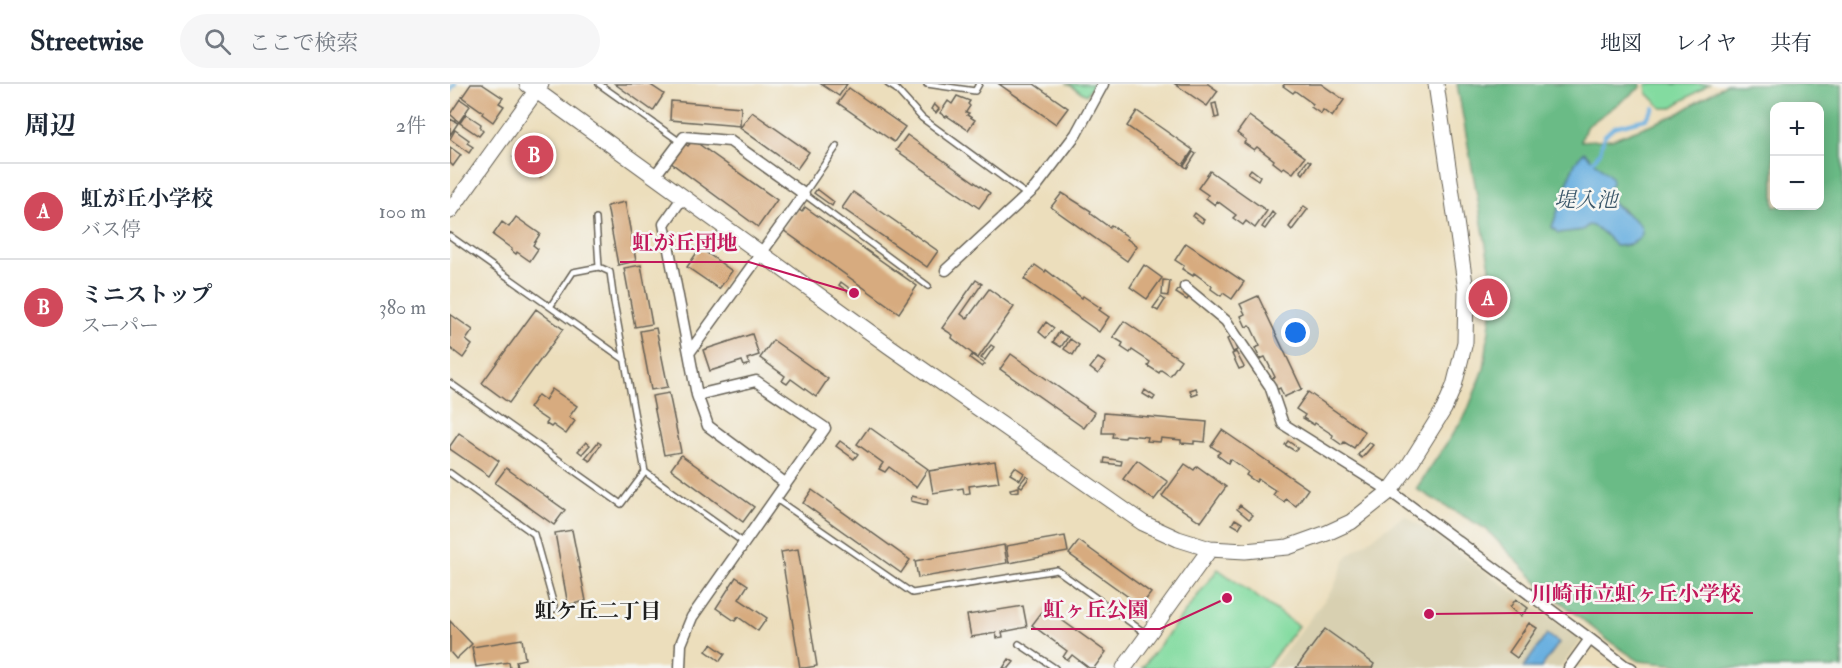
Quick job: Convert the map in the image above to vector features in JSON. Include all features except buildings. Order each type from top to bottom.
[{"type":"street","points":[[946,270],[1028,196],[1076,134],[1103,84]]},
{"type":"street","points":[[450,211],[534,86],[654,177],[908,359],[1143,523],[1178,539],[1210,549],[1245,551],[1288,547],[1351,522],[1390,491],[1444,409],[1454,386],[1465,342],[1466,290],[1436,84]]},
{"type":"street","points":[[654,177],[684,137],[730,141],[804,194],[689,353]]},
{"type":"street","points":[[683,197],[664,224],[698,395],[708,426],[785,483]]},
{"type":"street","points":[[1185,287],[1226,321],[1270,386],[1283,424],[1390,491],[1625,666],[1631,668]]},
{"type":"street","points":[[680,668],[681,644],[692,617],[825,428],[756,381],[698,395]]},
{"type":"street","points":[[1124,668],[1210,549]]},
{"type":"street","points":[[1569,668],[1590,639]]},
{"type":"lane","points":[[599,84],[679,141]]},
{"type":"lane","points":[[888,84],[898,86],[922,118],[1028,196]]},
{"type":"lane","points":[[927,84],[975,91],[980,84]]},
{"type":"lane","points":[[837,146],[804,194],[928,286]]},
{"type":"lane","points":[[596,219],[599,267]]},
{"type":"lane","points":[[450,236],[625,360]]},
{"type":"lane","points":[[550,307],[573,272],[599,267],[610,272],[645,472],[743,542]]},
{"type":"lane","points":[[450,383],[621,504],[645,472]]},
{"type":"lane","points":[[450,473],[534,534],[555,609]]},
{"type":"lane","points":[[775,498],[912,592],[1056,570],[1148,635]]},
{"type":"lane","points":[[1019,644],[1055,668]]},
{"type":"shaded area","points":[[1405,515],[1581,640],[1560,668],[1272,668],[1333,589],[1347,556]]},
{"type":"green space","points":[[1068,84],[1093,84],[1086,95]]},
{"type":"green space","points":[[1457,84],[1641,84],[1641,87],[1586,127],[1581,141],[1612,139],[1676,115],[1726,84],[1842,84],[1842,668],[1693,668],[1639,661],[1609,641],[1542,587],[1486,529],[1416,489],[1466,414],[1484,369],[1494,290]],"holes":[[[1574,165],[1613,204],[1622,208],[1636,221],[1629,245],[1616,246],[1607,235],[1592,225],[1587,224],[1583,230],[1558,233],[1552,227]]]},
{"type":"green space","points":[[1646,84],[1709,84],[1671,108],[1662,108],[1647,93]]},
{"type":"green space","points":[[1218,569],[1298,626],[1266,668],[1142,668]]},
{"type":"water","name":"堤入池","points":[[1584,152],[1611,177],[1612,183],[1608,190],[1613,204],[1640,225],[1641,235],[1635,242],[1615,246],[1603,232],[1588,225],[1583,230],[1558,233],[1552,227],[1574,165]]},
{"type":"water","points":[[1547,634],[1559,643],[1541,668],[1523,668]]},
{"type":"waterway","points":[[450,91],[455,84]]},
{"type":"waterway","points":[[1593,161],[1600,152],[1604,136],[1614,127],[1646,119],[1654,108]]},
{"type":"place","name":"ミニストップ","points":[[534,155]]},
{"type":"place","name":"虹が丘団地","points":[[854,293]]},
{"type":"place","name":"虹が丘小学校","points":[[1488,298]]},
{"type":"place","name":"虹ヶ丘公園","points":[[1227,598]]},
{"type":"place","name":"川崎市立虹ヶ丘小学校","points":[[1429,614]]},
{"type":"district","name":"虹ケ丘二丁目","points":[[598,611]]}]
